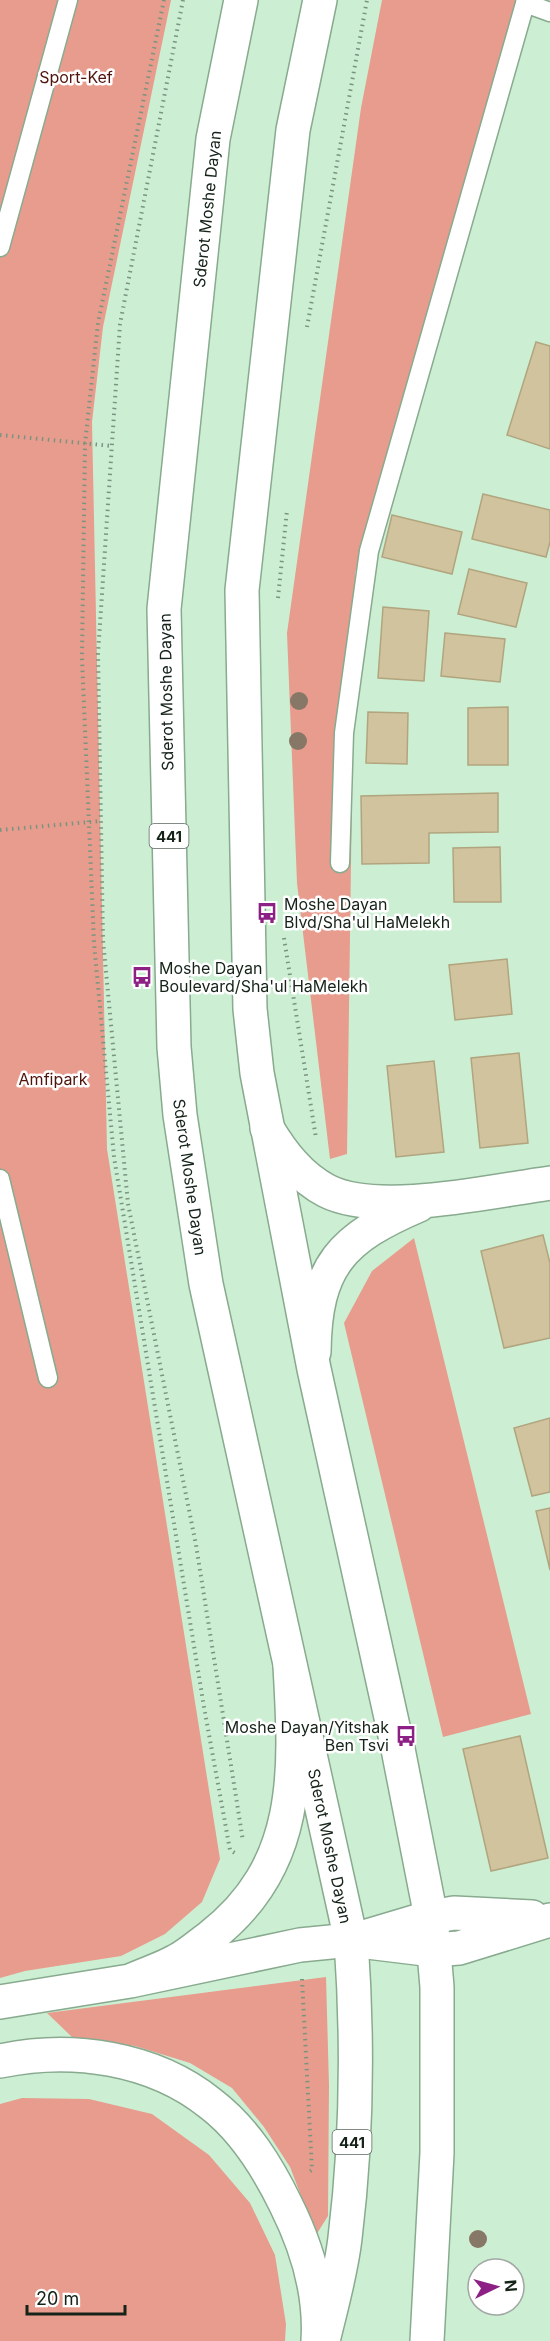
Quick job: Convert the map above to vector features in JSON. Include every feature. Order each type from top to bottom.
[{"type":"main road","name":"Sderot Moshe Dayan","points":[[241,0],[213,139],[164,609],[174,1047],[180,1114],[206,1284],[351,1941],[355,2000],[353,2129],[345,2239],[323,2341]]},
{"type":"main road","points":[[320,0],[293,130],[242,590],[250,1009],[257,1073],[314,1369],[398,1749],[431,1917],[437,1988],[437,2153],[427,2341]]},
{"type":"main road","points":[[267,1128],[284,1156],[324,1190],[337,1195],[389,1202],[430,1200],[550,1183]]},
{"type":"main road","points":[[314,1369],[314,1335],[319,1306],[326,1279],[336,1258],[349,1244],[369,1231],[395,1215],[430,1200]]},
{"type":"main road","points":[[130,1981],[177,1960],[226,1925],[248,1901],[266,1874],[279,1847],[287,1818],[292,1783],[293,1735],[290,1666]]},
{"type":"main road","points":[[0,2002],[130,1981],[300,1946],[351,1941],[431,1917],[454,1913],[550,1919]]},
{"type":"main road","points":[[351,1941],[433,1950],[459,1948],[550,1919]]},
{"type":"main road","points":[[0,2061],[29,2055],[79,2054],[128,2063],[175,2081],[211,2104],[239,2131],[261,2159],[298,2228],[311,2271],[318,2341]]},
{"type":"lane","points":[[0,247],[68,0]]},
{"type":"lane","points":[[340,863],[344,733],[369,551],[526,2],[550,12]]},
{"type":"lane","points":[[0,1179],[48,1378]]},
{"type":"path","points":[[164,0],[98,323],[85,444],[82,658],[94,943],[114,1157],[204,1707],[230,1850],[266,1874]]},
{"type":"path","points":[[306,332],[367,0]]},
{"type":"path","points":[[0,435],[112,446]]},
{"type":"path","points":[[277,608],[288,504]]},
{"type":"path","points":[[0,830],[101,821]]},
{"type":"path","points":[[283,930],[316,1142]]},
{"type":"path","points":[[280,2193],[312,2170],[300,1946]]},
{"type":"green space","points":[[0,0],[171,0],[103,327],[92,422],[107,1149],[220,1859],[202,1902],[165,1934],[121,1956],[25,1971],[0,1978]]},
{"type":"green space","points":[[382,0],[522,0],[355,573],[347,1154],[330,1159],[297,883],[287,633],[361,108]]},
{"type":"green space","points":[[414,1238],[531,1714],[443,1737],[344,1323],[372,1271]]},
{"type":"green space","points":[[326,1977],[329,2085],[328,2216],[316,2235],[290,2167],[264,2127],[232,2088],[190,2063],[135,2046],[72,2037],[47,2013]]},
{"type":"green space","points":[[22,2098],[89,2099],[152,2114],[209,2155],[250,2203],[275,2255],[286,2324],[285,2341],[0,2341],[0,2104]]},
{"type":"building","points":[[536,342],[550,346],[550,449],[507,435]]},
{"type":"building","points":[[483,494],[550,510],[550,542],[546,557],[472,539]]},
{"type":"building","points":[[392,515],[462,532],[452,574],[382,557]]},
{"type":"building","points":[[469,569],[527,583],[516,627],[458,614]]},
{"type":"building","points":[[383,607],[429,611],[424,681],[378,678]]},
{"type":"building","points":[[445,633],[505,639],[500,682],[441,676]]},
{"type":"building","points":[[508,707],[508,765],[468,765],[468,708]]},
{"type":"building","points":[[368,712],[408,713],[407,764],[366,763]]},
{"type":"building","points":[[498,793],[498,832],[429,833],[429,863],[362,864],[361,796]]},
{"type":"building","points":[[500,847],[501,902],[454,902],[453,848]]},
{"type":"building","points":[[507,959],[512,1014],[455,1020],[449,965]]},
{"type":"building","points":[[519,1053],[528,1143],[480,1148],[471,1058]]},
{"type":"building","points":[[434,1061],[444,1152],[396,1157],[387,1066]]},
{"type":"building","points":[[543,1235],[550,1263],[550,1338],[504,1348],[481,1251]]},
{"type":"building","points":[[550,1418],[550,1492],[532,1496],[514,1428]]},
{"type":"building","points":[[550,1508],[550,1570],[536,1511]]},
{"type":"building","points":[[520,1736],[548,1858],[491,1871],[463,1749]]},
{"type":"place","name":"Moshe Dayan Blvd/Sha'ul HaMelekh","points":[[267,913]]},
{"type":"place","name":"Moshe Dayan Boulevard/Sha'ul HaMelekh","points":[[142,977]]},
{"type":"place","name":"Moshe Dayan/Yitshak Ben Tsvi","points":[[406,1736]]},
{"type":"park label","name":"Sport-Kef","points":[[76,77]]},
{"type":"park label","name":"Amfipark","points":[[53,1079]]}]
